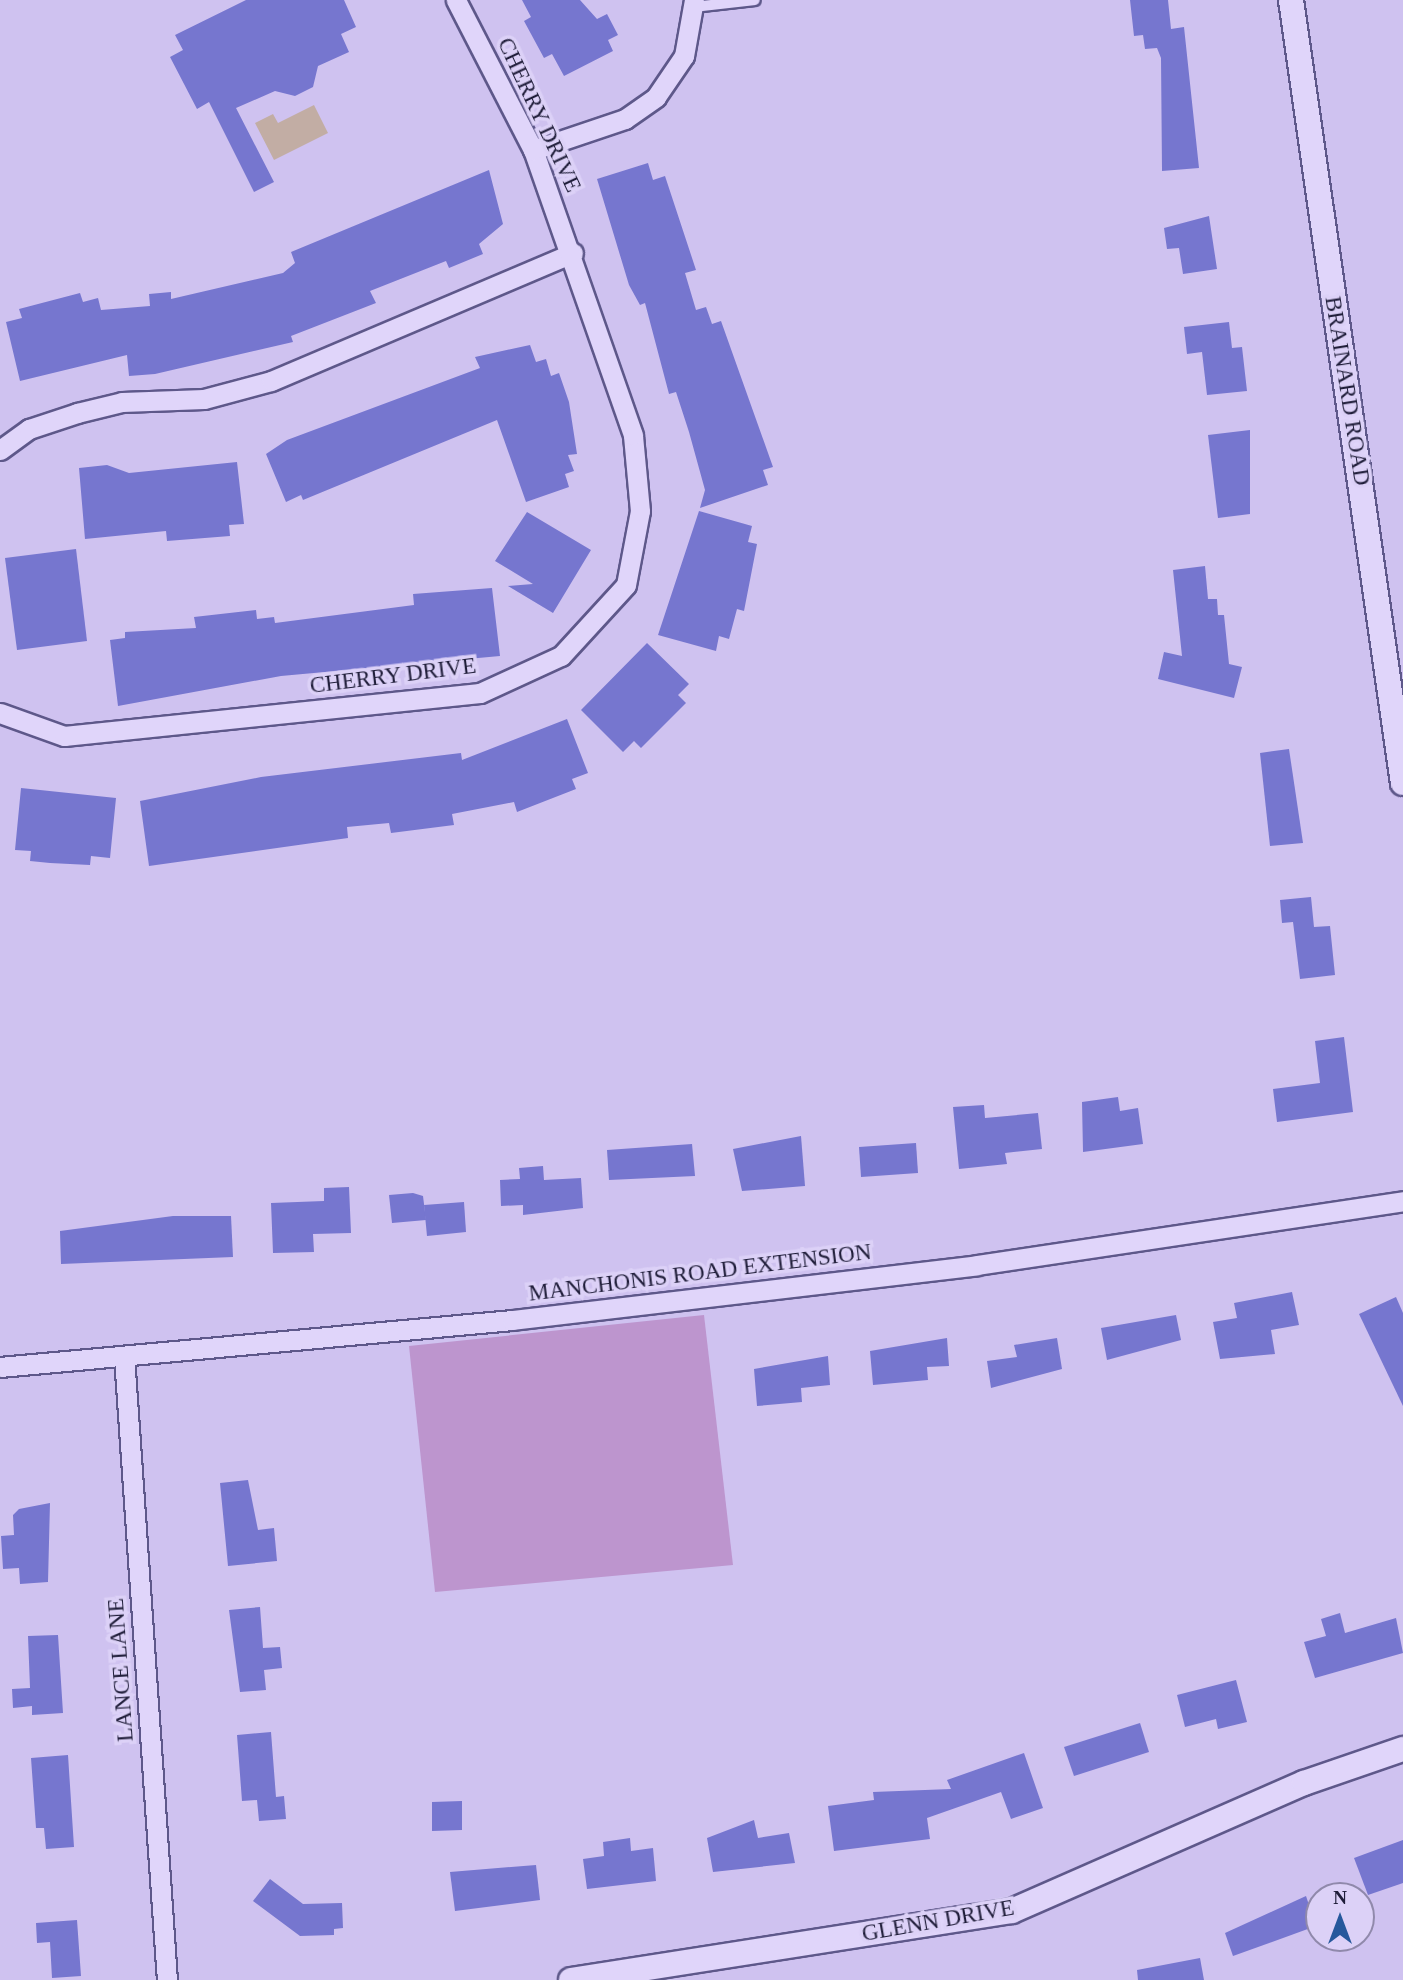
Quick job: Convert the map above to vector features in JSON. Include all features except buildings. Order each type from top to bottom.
[{"type":"street","name":"CHERRY DRIVE","points":[[0,713],[64,737],[480,693],[561,656],[626,585],[640,511],[633,435],[573,253],[533,150],[456,0]]},
{"type":"street","name":"BRAINARD ROAD","points":[[1291,0],[1403,783]]},
{"type":"street","points":[[533,150],[625,119],[656,97],[684,56],[694,3]]},
{"type":"street","points":[[0,450],[29,429],[77,413],[122,402],[204,399],[271,381],[573,253]]},
{"type":"street","name":"MANCHONIS ROAD EXTENSION","points":[[0,1367],[512,1320],[968,1266],[1403,1201]]},
{"type":"street","name":"LANCE LANE","points":[[124,1356],[167,1980]]},
{"type":"street","name":"GLENN DRIVE","points":[[571,1980],[1012,1911],[1304,1783],[1403,1749]]},
{"type":"lane","points":[[694,3],[755,0]]},
{"type":"shaded area","points":[[314,105],[328,133],[274,160],[255,123],[273,114],[278,123]]},
{"type":"shaded area","points":[[704,1315],[733,1565],[435,1592],[409,1346]]}]
